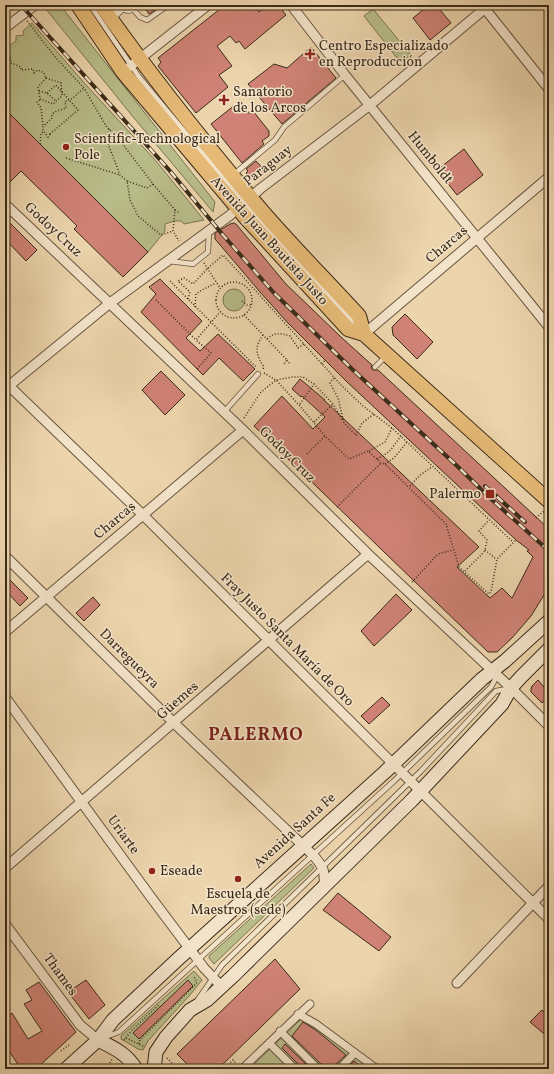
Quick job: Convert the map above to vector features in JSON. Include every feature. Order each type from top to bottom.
[{"type":"main road","name":"Avenida Juan Bautista Justo","points":[[78,5],[232,175],[244,203]]},
{"type":"main road","name":"Avenida Juan Bautista Justo","points":[[107,14],[131,65],[348,329],[364,334],[547,505]]},
{"type":"main road","name":"Avenida Santa Fe","points":[[66,1069],[98,1040],[113,1020],[393,764],[482,679],[495,673],[505,661],[549,621]]},
{"type":"main road","points":[[154,1069],[156,1052],[190,1010],[207,1000],[222,987],[420,792],[502,704],[511,688],[549,649]]},
{"type":"main road","points":[[98,1040],[122,1052],[131,1061],[136,1069]]},
{"type":"street","points":[[5,28],[35,5]]},
{"type":"street","points":[[131,65],[208,5]]},
{"type":"street","name":"Humboldt","points":[[291,5],[345,75],[549,327]]},
{"type":"street","points":[[485,6],[549,89]]},
{"type":"street","name":"Paraguay","points":[[6,386],[110,303],[209,230],[370,105],[485,6]]},
{"type":"street","name":"Charcas","points":[[364,334],[549,177]]},
{"type":"street","name":"Godoy Cruz","points":[[5,204],[243,430],[368,554],[511,688],[549,726]]},
{"type":"street","name":"Fray Justo Santa María de Oro","points":[[6,386],[143,516],[549,919]]},
{"type":"street","name":"Charcas","points":[[5,632],[243,430]]},
{"type":"street","name":"Güemes","points":[[5,868],[368,554]]},
{"type":"street","name":"Darregueyra","points":[[5,556],[174,723],[323,866]]},
{"type":"street","name":"Uriarte","points":[[5,697],[198,960],[222,987]]},
{"type":"street","points":[[323,866],[325,874],[324,887]]},
{"type":"street","points":[[457,983],[549,886]]},
{"type":"street","name":"Thames","points":[[5,924],[80,1025],[98,1040]]},
{"type":"street","points":[[242,1069],[280,1031],[310,1004]]},
{"type":"street","points":[[298,1014],[316,1024],[377,1069]]},
{"type":"street","points":[[280,1031],[318,1069]]},
{"type":"street","points":[[269,1043],[295,1069]]},
{"type":"street","points":[[339,1069],[355,1053]]},
{"type":"lane","points":[[90,5],[131,65]]},
{"type":"lane","points":[[107,14],[122,7],[129,11],[134,7],[140,17],[147,20],[167,6]]},
{"type":"lane","points":[[232,175],[275,140],[284,127],[345,75]]},
{"type":"lane","points":[[167,260],[192,264],[208,252],[209,230]]},
{"type":"lane","points":[[375,367],[387,355]]},
{"type":"lane","points":[[224,412],[260,373]]},
{"type":"lane","points":[[98,1040],[119,1032],[314,856],[402,774],[490,687],[495,673]]},
{"type":"lane","points":[[190,1010],[222,964],[410,781],[496,691],[511,688]]},
{"type":"path","points":[[30,25],[56,58],[84,88],[109,129],[118,138],[153,184],[175,210],[180,213]]},
{"type":"path","points":[[5,55],[10,56],[11,63],[21,67],[21,70],[33,69],[34,73],[38,70],[44,74],[46,78],[61,83],[62,96],[53,104],[40,100]]},
{"type":"path","points":[[40,144],[43,127],[41,108],[37,102],[40,100],[38,87],[46,78]]},
{"type":"path","points":[[43,132],[48,137],[78,110],[56,85],[47,93]]},
{"type":"path","points":[[43,127],[50,120],[52,114],[57,110],[66,108],[65,102],[73,98],[84,88]]},
{"type":"path","points":[[39,92],[47,93],[56,101]]},
{"type":"path","points":[[109,129],[107,141],[120,175]]},
{"type":"path","points":[[66,158],[120,175],[127,181],[147,188],[153,184]]},
{"type":"path","points":[[127,181],[130,200],[138,216],[161,235],[173,231]]},
{"type":"path","points":[[175,210],[173,231],[183,249]]},
{"type":"path","points":[[188,300],[190,292],[178,281],[184,278],[193,284],[222,255],[334,378],[363,406],[392,428],[513,542]]},
{"type":"path","points":[[200,258],[220,289]]},
{"type":"path","points":[[170,281],[260,373],[276,380],[325,436],[349,459],[385,442],[392,428]]},
{"type":"path","points":[[230,282],[237,282],[247,288],[250,294],[251,305],[244,315],[237,318],[231,318],[220,312],[216,300],[220,289],[230,282]]},
{"type":"path","points":[[195,307],[196,294],[216,283]]},
{"type":"path","points":[[156,300],[211,353],[197,369]]},
{"type":"path","points":[[242,301],[247,305],[251,305]]},
{"type":"path","points":[[196,340],[220,312]]},
{"type":"path","points":[[244,315],[290,364]]},
{"type":"path","points":[[267,339],[272,334],[282,333],[290,336],[298,348],[304,344]]},
{"type":"path","points":[[260,373],[264,367],[259,359],[257,351],[258,342],[263,335]]},
{"type":"path","points":[[284,364],[287,360]]},
{"type":"path","points":[[322,364],[325,360]]},
{"type":"path","points":[[245,416],[262,392],[276,380],[292,377],[303,377],[314,384],[356,435],[362,423],[374,414]]},
{"type":"path","points":[[334,378],[330,383],[338,398],[344,422]]},
{"type":"path","points":[[299,405],[314,384]]},
{"type":"path","points":[[313,422],[332,404]]},
{"type":"path","points":[[307,454],[325,436]]},
{"type":"path","points":[[377,459],[390,452],[400,436]]},
{"type":"path","points":[[385,464],[394,458],[407,442]]},
{"type":"path","points":[[368,451],[380,463],[385,464],[409,486],[446,524],[459,567],[489,594],[491,592],[496,559],[516,540]]},
{"type":"path","points":[[338,507],[380,463]]},
{"type":"path","points":[[409,486],[432,467]]},
{"type":"path","points":[[536,518],[547,505]]},
{"type":"path","points":[[464,571],[485,550],[487,540],[480,531],[489,520]]},
{"type":"path","points":[[406,589],[438,554],[453,550]]},
{"type":"path","points":[[485,550],[496,559]]},
{"type":"path","points":[[139,1044],[140,1040],[154,1025],[197,982],[194,976]]},
{"type":"path","points":[[124,1040],[131,1031],[147,1018],[162,1002]]},
{"type":"path","points":[[119,1032],[126,1038],[145,1047]]},
{"type":"path","points":[[61,1052],[69,1045]]},
{"type":"path","points":[[167,1058],[177,1069]]},
{"type":"path","points":[[224,1069],[232,1060],[242,1069]]},
{"type":"green space","points":[[48,5],[60,5],[215,202],[213,212],[134,118],[45,8]]},
{"type":"green space","points":[[373,9],[411,55],[401,63],[364,16]]},
{"type":"green space","name":"Scientific-Technological Pole","points":[[32,23],[156,161],[204,220],[184,224],[181,221],[174,221],[165,224],[165,231],[148,252],[5,109],[5,63],[8,61],[7,52],[9,50],[9,46],[16,41],[16,36],[24,35],[23,31]]},
{"type":"green space","points":[[234,289],[242,292],[245,300],[242,308],[234,311],[226,308],[223,300],[226,292]]},
{"type":"green space","points":[[311,864],[314,868],[214,964],[209,956]]},
{"type":"green space","points":[[194,971],[202,980],[148,1041],[143,1050],[138,1049],[121,1039],[121,1036]]},
{"type":"green space","points":[[302,1019],[307,1021],[372,1069],[249,1069]]},
{"type":"building","points":[[143,5],[162,5],[149,14]]},
{"type":"building","points":[[225,5],[253,5],[259,12],[268,5],[278,5],[286,15],[245,49],[239,41],[236,43],[230,36],[217,46],[232,66],[219,75],[228,87],[196,113],[158,66],[161,62],[158,58]]},
{"type":"building","points":[[429,5],[436,5],[451,23],[430,40],[413,18]]},
{"type":"building","points":[[311,47],[336,78],[282,124],[248,84],[274,64],[287,68]]},
{"type":"building","points":[[240,101],[250,114],[253,111],[269,131],[269,136],[262,141],[264,144],[242,163],[211,124]]},
{"type":"building","points":[[5,109],[148,252],[123,277],[74,229],[77,226],[21,171],[5,187]]},
{"type":"building","points":[[464,149],[483,175],[457,195],[437,170]]},
{"type":"building","points":[[256,161],[266,172],[254,180],[246,173],[248,171],[246,169]]},
{"type":"building","points":[[5,218],[37,250],[26,261],[5,239]]},
{"type":"building","points":[[234,223],[286,284],[372,365],[371,368],[373,370],[378,370],[549,529],[549,587],[531,616],[512,638],[497,652],[488,652],[254,426],[282,396],[313,429],[325,417],[292,389],[300,379],[325,400],[479,547],[457,567],[490,598],[502,588],[512,598],[533,557],[527,551],[529,550],[516,540],[346,381],[286,321],[215,239],[215,233]]},
{"type":"building","points":[[160,279],[202,321],[186,338],[200,351],[218,334],[255,369],[243,381],[219,358],[203,375],[141,312],[156,294],[149,287]]},
{"type":"building","points":[[405,314],[433,342],[417,359],[393,335],[392,327]]},
{"type":"building","points":[[161,371],[185,395],[165,415],[142,390]]},
{"type":"building","points":[[5,575],[28,598],[20,606],[5,590]]},
{"type":"building","points":[[396,594],[412,610],[374,646],[361,631]]},
{"type":"building","points":[[93,597],[100,605],[84,621],[76,613]]},
{"type":"building","points":[[538,680],[549,693],[549,696],[542,703],[531,692],[532,686]]},
{"type":"building","points":[[382,697],[390,705],[369,724],[361,716]]},
{"type":"building","points":[[338,893],[391,937],[379,951],[323,910]]},
{"type":"building","points":[[275,959],[300,989],[218,1069],[192,1069],[177,1054]]},
{"type":"building","points":[[86,980],[105,1005],[89,1019],[68,992]]},
{"type":"building","points":[[188,980],[193,986],[139,1039],[133,1033]]},
{"type":"building","points":[[39,982],[76,1032],[36,1069],[21,1069],[5,1045],[5,1018],[12,1013],[28,1039],[42,1031],[24,1004],[32,1000],[26,990]]},
{"type":"building","points":[[542,1010],[549,1017],[549,1038],[530,1022]]},
{"type":"building","points":[[303,1022],[317,1031],[346,1055],[335,1065],[334,1069],[323,1069],[322,1065],[292,1036]]},
{"type":"building","points":[[285,1044],[311,1069],[300,1069],[299,1065],[282,1048]]},
{"type":"building","points":[[354,1061],[364,1069],[346,1069]]},
{"type":"railway","points":[[21,5],[170,171],[274,293],[352,369],[549,551]]},
{"type":"railway","points":[[485,486],[525,522]]},
{"type":"place","name":"Centro Especializado en Reproducción","points":[[310,54]]},
{"type":"place","name":"Sanatorio de los Arcos","points":[[224,100]]},
{"type":"place","name":"Scientific-Technological Pole","points":[[66,147]]},
{"type":"place","name":"Palermo","points":[[490,494]]},
{"type":"place","name":"Eseade","points":[[152,871]]},
{"type":"place","name":"Escuela de Maestros (sede)","points":[[238,879]]},
{"type":"district","name":"PALERMO","points":[[256,735]]}]
